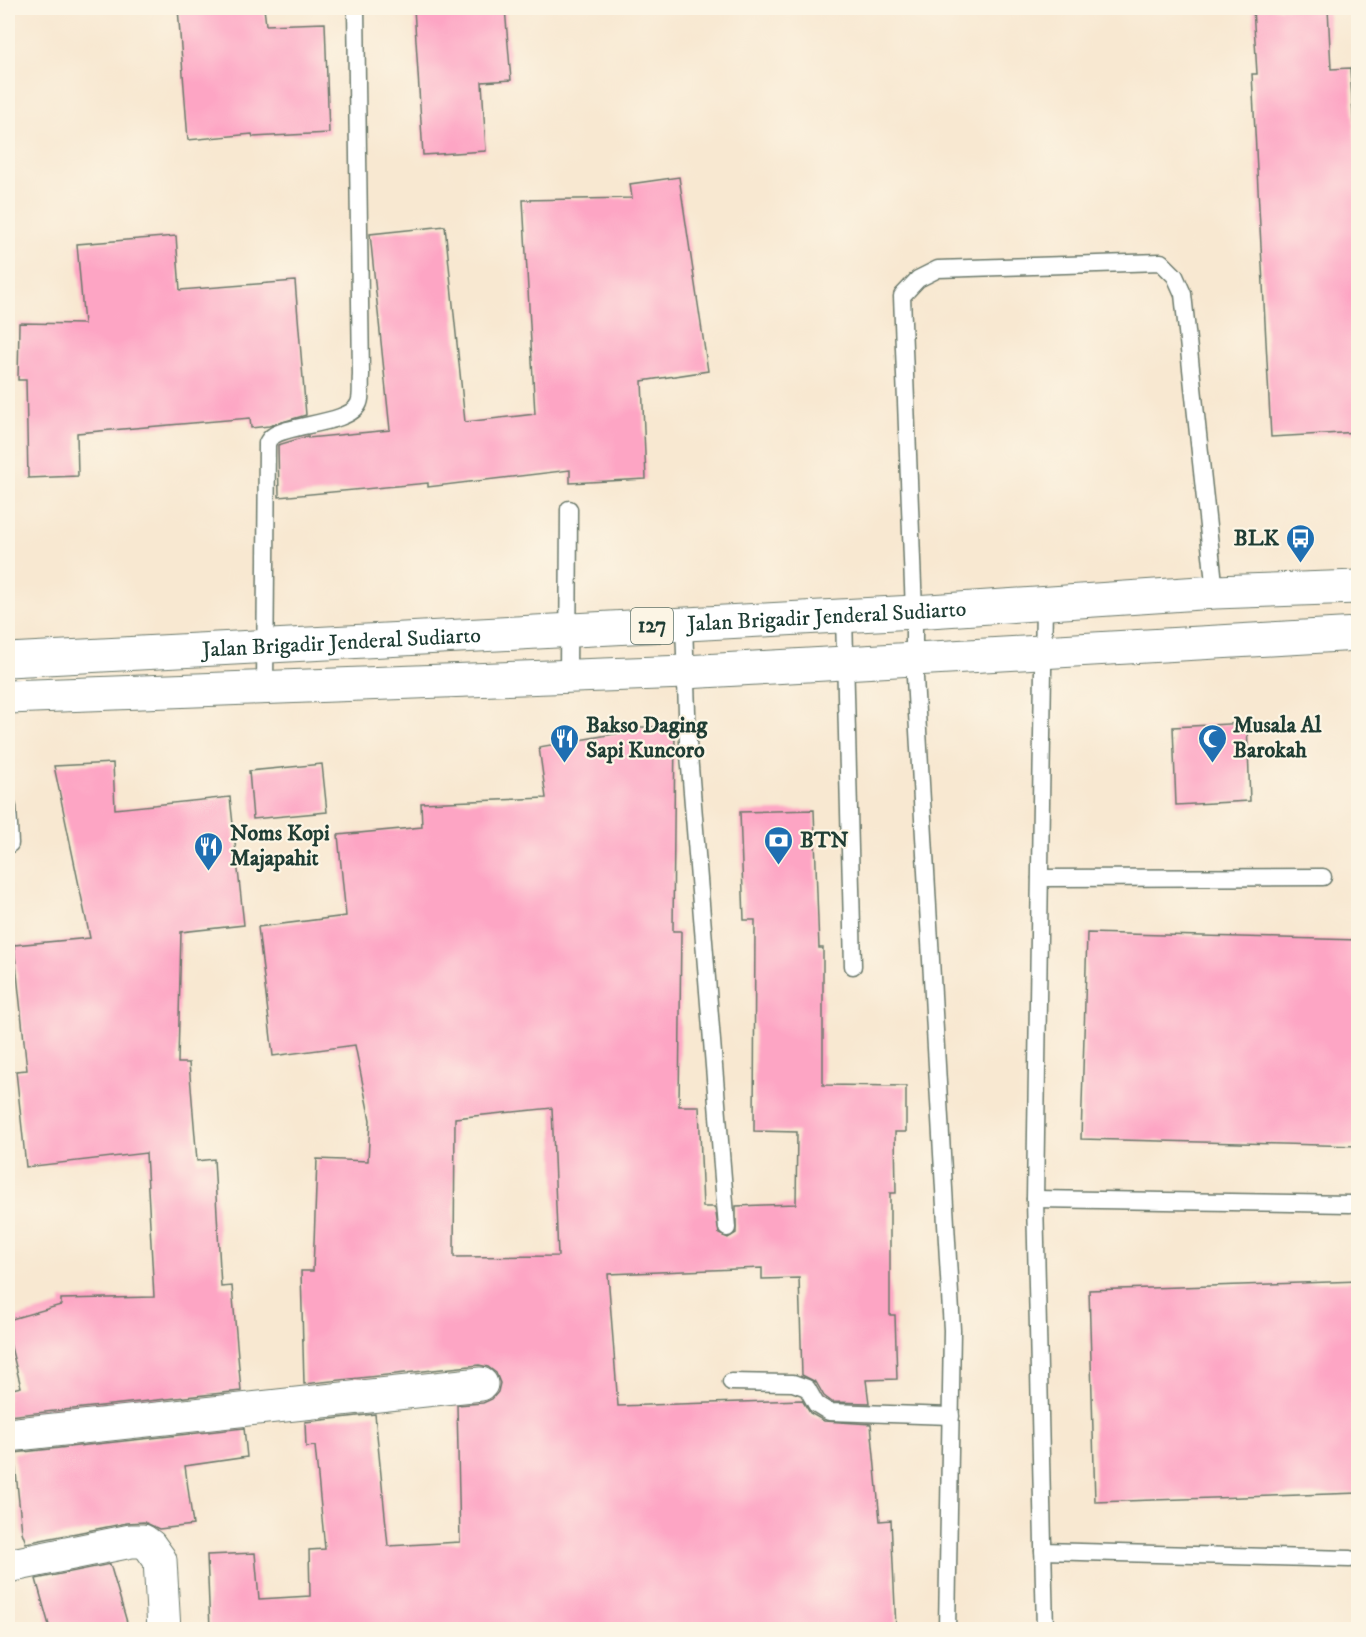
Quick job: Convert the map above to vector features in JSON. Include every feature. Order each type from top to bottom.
[{"type":"main road","name":"Jalan Brigadir Jenderal Sudiarto","points":[[8,660],[844,616],[1215,592],[1359,587]]},
{"type":"main road","name":"Jalan Brigadir Jenderal Sudiarto","points":[[8,697],[685,672],[1359,634]]},
{"type":"main road","points":[[362,642],[363,683]]},
{"type":"main road","points":[[8,1435],[481,1384]]},
{"type":"main road","points":[[8,1566],[131,1541],[142,1541],[150,1546],[160,1560],[164,1629]]},
{"type":"lane","points":[[265,687],[267,443],[273,435],[328,421],[354,410],[359,404],[361,375],[356,8]]},
{"type":"lane","points":[[947,1629],[952,1330],[914,660],[902,296],[918,279],[938,269],[1161,262],[1175,276],[1184,294],[1215,592]]},
{"type":"lane","points":[[568,676],[569,508]]},
{"type":"lane","points":[[1044,604],[1035,1199],[1045,1629]]},
{"type":"lane","points":[[844,616],[853,966]]},
{"type":"lane","points":[[684,624],[688,742],[728,1228]]},
{"type":"lane","points":[[8,807],[10,844]]},
{"type":"lane","points":[[1040,878],[1323,877]]},
{"type":"lane","points":[[1035,1199],[1350,1204]]},
{"type":"lane","points":[[731,1382],[793,1383],[807,1388],[816,1404],[829,1412],[951,1416]]},
{"type":"lane","points":[[1043,1551],[1350,1559]]},
{"type":"building","points":[[178,8],[264,8],[266,25],[325,23],[329,133],[253,137],[252,134],[188,140]]},
{"type":"building","points":[[414,8],[505,8],[511,80],[482,82],[486,151],[423,155]]},
{"type":"building","points":[[1253,8],[1328,8],[1331,69],[1350,68],[1359,205],[1359,432],[1271,437],[1252,74],[1257,74]]},
{"type":"building","points":[[679,177],[708,371],[642,381],[646,479],[570,483],[570,470],[428,487],[428,483],[279,497],[278,445],[308,436],[308,438],[390,430],[370,234],[445,226],[465,422],[535,414],[523,200],[632,198],[630,184]]},
{"type":"building","points":[[176,236],[180,290],[295,281],[306,415],[269,426],[251,428],[250,418],[77,433],[78,476],[28,478],[26,380],[18,380],[19,323],[84,324],[77,244]]},
{"type":"building","name":"Musala Al Barokah","points":[[1247,723],[1250,801],[1176,805],[1173,727]]},
{"type":"building","points":[[619,727],[675,727],[673,931],[681,931],[679,1106],[699,1106],[703,1207],[715,1207],[719,1234],[728,1238],[736,1233],[736,1206],[796,1204],[797,1132],[754,1131],[755,920],[744,920],[740,812],[814,810],[819,948],[823,948],[823,1085],[906,1086],[906,1132],[895,1132],[896,1193],[890,1193],[890,1315],[895,1315],[897,1379],[866,1380],[869,1403],[832,1402],[824,1396],[816,1382],[802,1375],[799,1278],[762,1279],[762,1268],[608,1274],[618,1406],[802,1400],[810,1413],[824,1421],[871,1424],[880,1521],[891,1520],[896,1629],[210,1629],[207,1555],[255,1553],[259,1599],[310,1596],[309,1550],[325,1549],[315,1446],[306,1447],[305,1422],[375,1414],[388,1546],[460,1542],[457,1405],[483,1403],[492,1399],[498,1392],[500,1383],[496,1373],[488,1367],[479,1365],[304,1384],[301,1271],[313,1271],[317,1159],[368,1161],[370,1120],[355,1045],[273,1056],[258,927],[346,916],[338,835],[422,827],[421,803],[546,798],[539,747],[619,733]],"holes":[[[552,1108],[558,1256],[454,1257],[455,1118]]]},
{"type":"building","points":[[113,763],[115,809],[230,797],[244,925],[181,932],[178,1063],[189,1063],[197,1161],[214,1159],[221,1287],[232,1286],[241,1391],[8,1416],[8,1390],[21,1387],[8,1335],[8,1320],[61,1305],[61,1299],[154,1297],[146,1153],[26,1167],[16,1071],[27,1070],[14,945],[90,938],[54,766]]},
{"type":"building","points":[[322,764],[327,812],[253,819],[249,771]]},
{"type":"building","points":[[1087,933],[1359,940],[1359,1146],[1081,1139]]},
{"type":"building","points":[[1359,1281],[1359,1493],[1095,1502],[1089,1290]]},
{"type":"building","points":[[244,1428],[247,1457],[185,1466],[193,1525],[159,1529],[144,1522],[127,1523],[26,1543],[22,1532],[14,1453]]},
{"type":"building","points":[[110,1564],[129,1629],[50,1629],[36,1579]]},
{"type":"place","name":"BLK","points":[[1300,564]]},
{"type":"place","name":"Bakso Daging Sapi Kuncoro","points":[[565,764]]},
{"type":"place","name":"Musala Al Barokah","points":[[1212,764]]},
{"type":"place","name":"BTN","points":[[779,866]]},
{"type":"place","name":"Noms Kopi Majapahit","points":[[209,872]]}]
